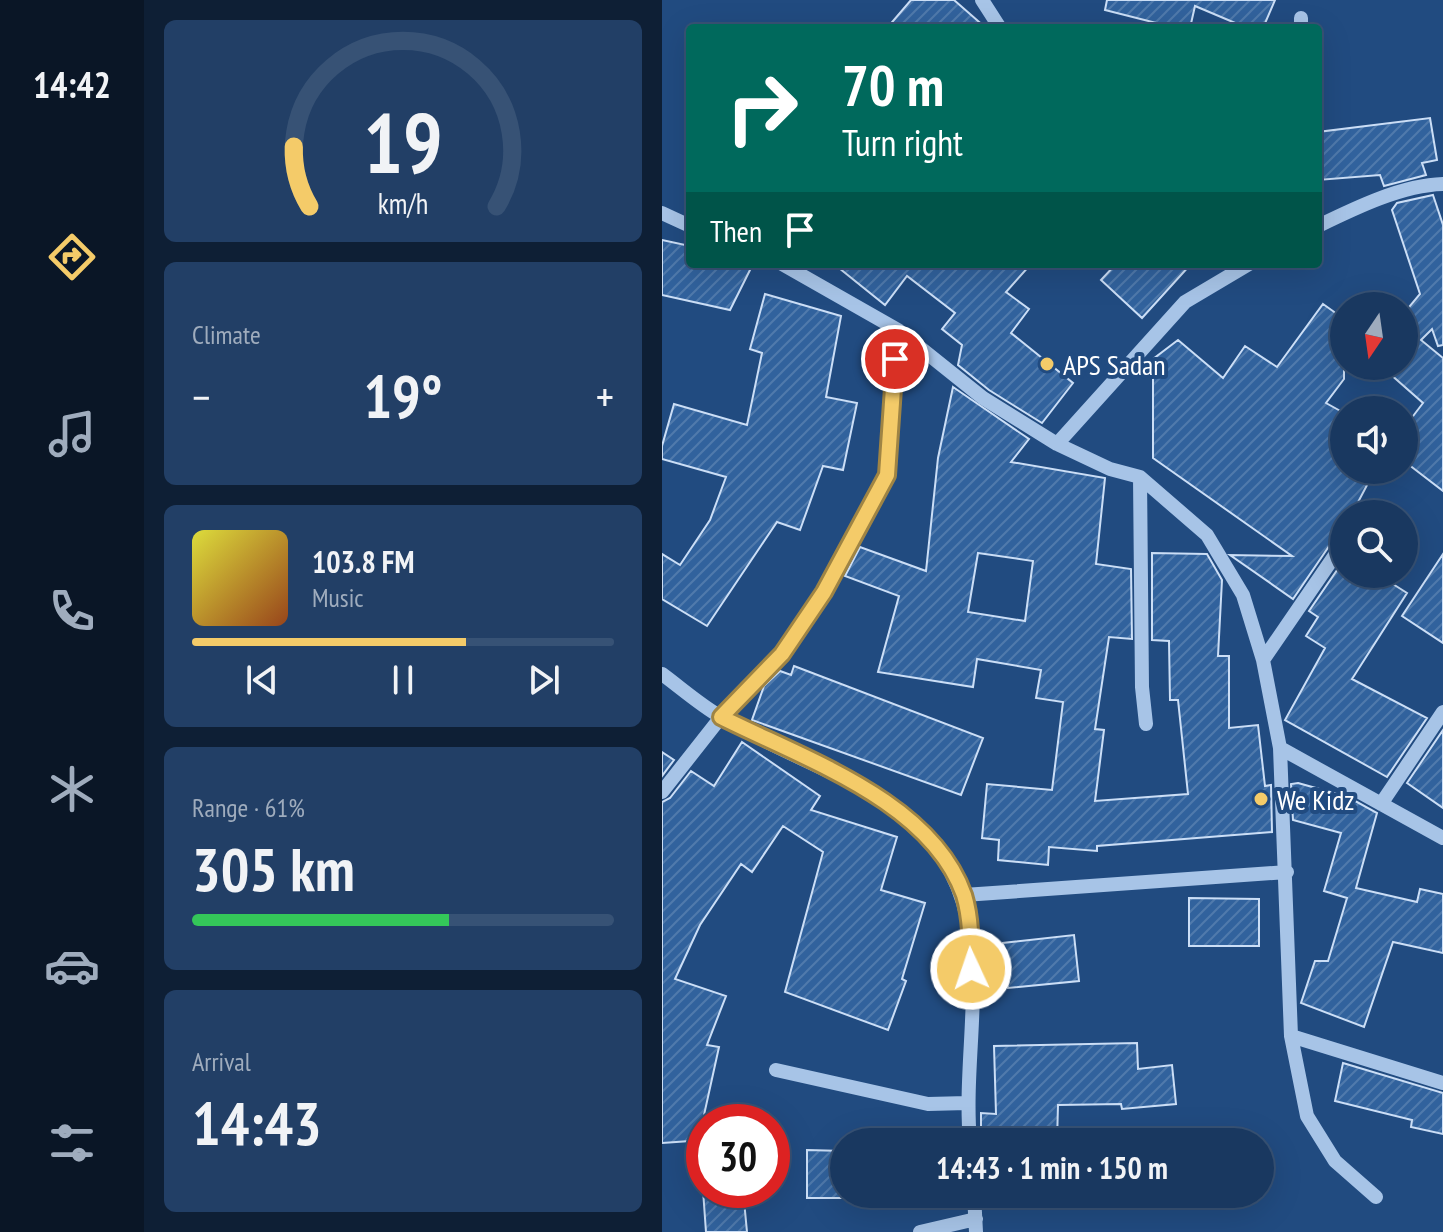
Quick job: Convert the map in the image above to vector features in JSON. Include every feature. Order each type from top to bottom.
[{"type":"street","points":[[982,0],[997,24]]},
{"type":"street","points":[[1322,224],[1361,206],[1428,184],[1443,184]]},
{"type":"street","points":[[662,213],[686,224]]},
{"type":"street","points":[[789,268],[898,330],[983,398],[1057,444],[1110,469],[1140,477],[1207,535],[1243,595],[1263,660],[1280,748],[1291,1036],[1307,1116],[1335,1161],[1376,1197]]},
{"type":"street","points":[[1057,444],[1185,302],[1242,268]]},
{"type":"street","points":[[662,792],[721,717],[782,654],[824,592],[887,475],[898,330]]},
{"type":"street","points":[[1140,477],[1142,687],[1146,724]]},
{"type":"street","points":[[1263,660],[1330,562]]},
{"type":"street","points":[[662,674],[721,717],[890,802],[935,843],[964,895],[971,940],[969,1128]]},
{"type":"street","points":[[1381,804],[1443,712]]},
{"type":"street","points":[[1280,748],[1443,838]]},
{"type":"street","points":[[964,895],[1287,872]]},
{"type":"street","points":[[1291,1036],[1443,1083]]},
{"type":"street","points":[[776,1070],[928,1104],[967,1103]]},
{"type":"street","points":[[920,1232],[976,1225]]},
{"type":"building","points":[[911,0],[954,0],[981,24],[890,24]]},
{"type":"building","points":[[1107,0],[1275,0],[1265,24],[1238,24],[1195,6],[1191,24],[1160,24],[1105,10]]},
{"type":"building","points":[[1430,118],[1437,160],[1422,163],[1426,175],[1384,186],[1380,175],[1322,180],[1322,132]]},
{"type":"building","points":[[1433,195],[1443,225],[1443,345],[1438,346],[1432,329],[1421,340],[1443,358],[1443,491],[1418,472],[1418,410],[1423,403],[1397,380],[1418,380],[1420,294],[1392,210],[1397,203]]},
{"type":"building","points":[[662,240],[686,245],[686,268],[751,268],[730,310],[662,295]]},
{"type":"building","points":[[839,268],[1027,268],[1006,292],[1029,309],[1011,333],[1073,383],[1042,423],[989,390],[958,365],[962,345],[942,329],[955,313],[907,276],[885,305]]},
{"type":"building","points":[[1112,268],[1187,268],[1142,318],[1101,280]]},
{"type":"building","points":[[765,294],[841,316],[826,397],[857,403],[843,470],[823,466],[800,530],[777,522],[707,626],[662,599],[662,554],[680,565],[710,520],[726,477],[662,459],[662,446],[674,404],[747,425],[762,353],[750,349]]},
{"type":"building","points":[[1323,304],[1330,309],[1330,380],[1343,380],[1326,403],[1330,405],[1330,484],[1368,484],[1359,500],[1330,500],[1330,545],[1293,599],[1230,555],[1292,556],[1153,458],[1153,359],[1178,340],[1223,378],[1245,346],[1277,367]]},
{"type":"building","points":[[953,387],[1029,439],[1011,462],[1105,478],[1096,564],[1131,569],[1132,639],[1109,637],[1095,729],[1104,730],[1095,801],[1188,794],[1178,700],[1170,700],[1169,641],[1152,640],[1152,553],[1207,554],[1222,580],[1218,656],[1229,656],[1229,728],[1258,725],[1265,786],[1271,785],[1272,832],[1097,846],[1097,851],[1049,847],[1048,865],[998,860],[999,840],[982,838],[987,784],[1052,790],[1063,702],[1036,698],[1041,670],[977,659],[973,687],[878,672],[899,596],[845,576],[860,547],[926,571],[938,458]],"holes":[[[978,553],[1033,561],[1025,621],[968,612]]]},
{"type":"building","points":[[1443,554],[1443,643],[1402,616]]},
{"type":"building","points":[[1330,580],[1330,588],[1399,588],[1407,593],[1352,679],[1427,718],[1387,777],[1285,720],[1325,648],[1306,636],[1318,617],[1309,611]]},
{"type":"building","points":[[794,666],[983,738],[961,795],[752,720],[764,686],[780,671],[791,675]]},
{"type":"building","points":[[1443,730],[1443,808],[1407,783]]},
{"type":"building","points":[[742,742],[820,796],[811,810],[897,837],[881,890],[925,903],[902,979],[906,981],[888,1030],[785,992],[823,852],[783,826],[752,872],[741,864],[700,925],[675,979],[726,996],[707,1045],[719,1047],[706,1104],[686,1104],[686,1141],[662,1143],[662,802],[670,798],[691,771],[714,786]]},
{"type":"building","points":[[662,752],[674,760],[662,776]]},
{"type":"building","points":[[1298,783],[1348,797],[1377,813],[1356,888],[1417,902],[1420,889],[1443,894],[1443,953],[1393,942],[1364,1027],[1301,1003],[1315,961],[1328,961],[1347,898],[1324,891],[1341,833],[1293,820],[1291,784]]},
{"type":"building","points":[[1189,898],[1259,899],[1259,946],[1189,946]]},
{"type":"building","points":[[1074,935],[1079,981],[1008,988],[1003,943]]},
{"type":"building","points":[[1137,1043],[1138,1069],[1172,1065],[1176,1104],[1122,1109],[1121,1104],[1058,1105],[1057,1128],[981,1128],[981,1113],[996,1114],[994,1046]]},
{"type":"building","points":[[1343,1063],[1443,1093],[1443,1134],[1411,1127],[1412,1120],[1335,1101]]},
{"type":"building","points":[[807,1150],[830,1151],[830,1198],[807,1198]]},
{"type":"building","points":[[704,1208],[745,1208],[747,1232],[706,1232]]},
{"type":"place","name":"APS Sadan","points":[[1047,364]]},
{"type":"place","name":"We Kidz","points":[[1261,799]]},
{"type":"route","points":[[895,359],[887,475],[824,592],[782,654],[721,717],[890,802],[935,843],[964,895],[971,940],[971,969]]}]
